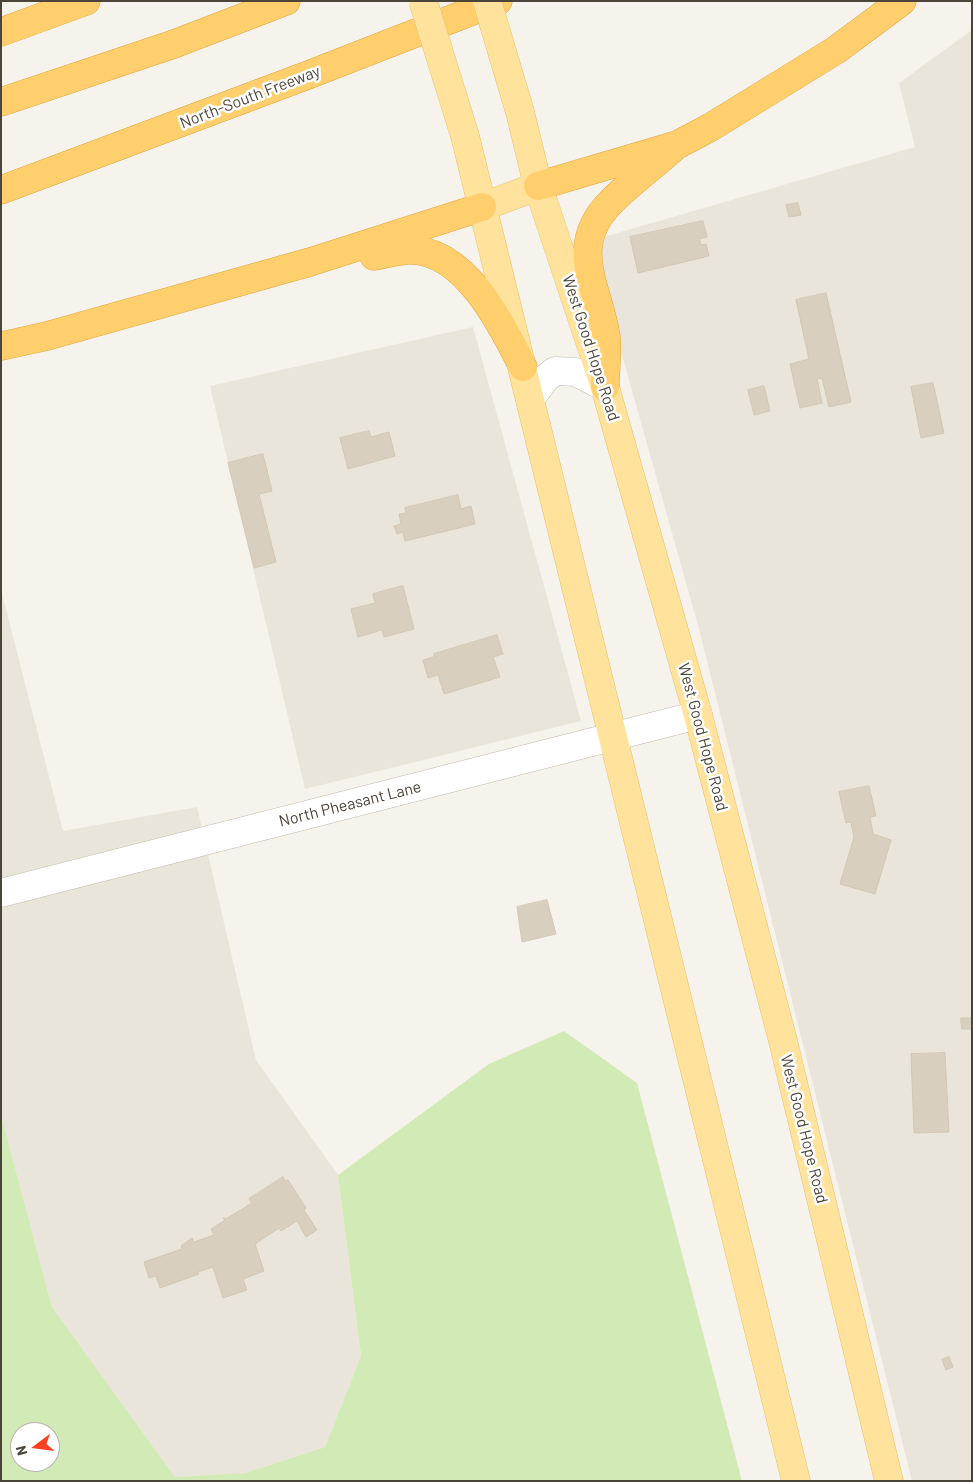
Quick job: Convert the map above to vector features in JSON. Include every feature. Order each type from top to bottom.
[{"type":"highway","points":[[1,32],[86,1]]},
{"type":"highway","points":[[1,102],[174,44],[286,1]]},
{"type":"highway","name":"North-South Freeway","points":[[1,190],[308,75],[498,1]]},
{"type":"highway","points":[[538,186],[677,145],[778,87],[836,50],[902,1]]},
{"type":"highway","points":[[605,387],[606,337],[589,278],[588,256],[591,235],[610,203],[677,145]]},
{"type":"highway","points":[[1,346],[47,336],[310,262],[482,207]]},
{"type":"highway","points":[[310,262],[409,250],[438,256],[460,272],[493,310],[522,367]]},
{"type":"main road","points":[[423,1],[464,136],[482,207],[796,1481]]},
{"type":"main road","name":"West Good Hope Road","points":[[488,1],[520,112],[538,186],[605,387],[698,715],[783,1041],[889,1481]]},
{"type":"main road","points":[[482,207],[538,186]]},
{"type":"street","points":[[530,399],[546,378],[555,371],[576,372],[605,387]]},
{"type":"street","name":"North Pheasant Lane","points":[[1,893],[698,715]]},
{"type":"shaded area","points":[[972,30],[972,1481],[912,1481],[699,629],[606,298],[600,238],[915,147],[899,83]]},
{"type":"shaded area","points":[[473,327],[581,721],[305,789],[210,386]]},
{"type":"shaded area","points":[[1,590],[63,831],[197,807],[256,1060],[338,1175],[361,1356],[325,1447],[245,1473],[175,1477],[52,1307],[1,1115]]},
{"type":"green space","points":[[564,1031],[637,1083],[742,1481],[1,1481],[1,1115],[52,1307],[175,1477],[245,1473],[325,1447],[361,1356],[338,1175],[489,1064]]},
{"type":"building","points":[[798,203],[801,215],[789,217],[786,205]]},
{"type":"building","points":[[703,221],[707,237],[699,239],[701,245],[706,244],[709,256],[638,273],[630,237]]},
{"type":"building","points":[[826,293],[851,402],[829,407],[822,378],[817,379],[822,403],[800,408],[790,364],[809,359],[796,300]]},
{"type":"building","points":[[933,383],[944,433],[921,438],[911,387]]},
{"type":"building","points":[[764,386],[770,411],[754,415],[748,390]]},
{"type":"building","points":[[369,431],[371,437],[389,432],[395,456],[348,469],[340,438]]},
{"type":"building","points":[[263,454],[272,491],[259,494],[276,562],[254,568],[228,463]]},
{"type":"building","points":[[458,495],[461,509],[471,506],[475,524],[405,541],[403,532],[397,534],[394,526],[401,524],[399,514],[406,513],[405,508]]},
{"type":"building","points":[[403,586],[414,629],[384,637],[382,630],[358,637],[351,609],[375,603],[373,594]]},
{"type":"building","points":[[497,635],[503,654],[493,657],[500,677],[444,694],[438,675],[428,678],[423,660],[434,657],[434,654]]},
{"type":"building","points":[[869,786],[876,816],[870,817],[873,834],[891,840],[875,894],[840,884],[854,837],[851,822],[846,823],[839,792]]},
{"type":"building","points":[[547,900],[556,934],[522,942],[517,907]]},
{"type":"building","points":[[961,1018],[972,1018],[972,1029],[962,1029]]},
{"type":"building","points":[[945,1053],[949,1132],[914,1133],[911,1054]]},
{"type":"building","points":[[283,1177],[285,1181],[288,1180],[306,1208],[304,1210],[317,1230],[306,1237],[297,1221],[281,1231],[279,1228],[255,1244],[264,1271],[243,1279],[247,1290],[223,1298],[213,1267],[160,1288],[156,1276],[149,1278],[144,1262],[182,1249],[181,1246],[192,1238],[194,1242],[214,1235],[211,1229],[225,1220],[223,1218],[226,1219],[252,1203],[249,1199]]},
{"type":"building","points":[[949,1357],[953,1367],[946,1370],[942,1360]]}]
